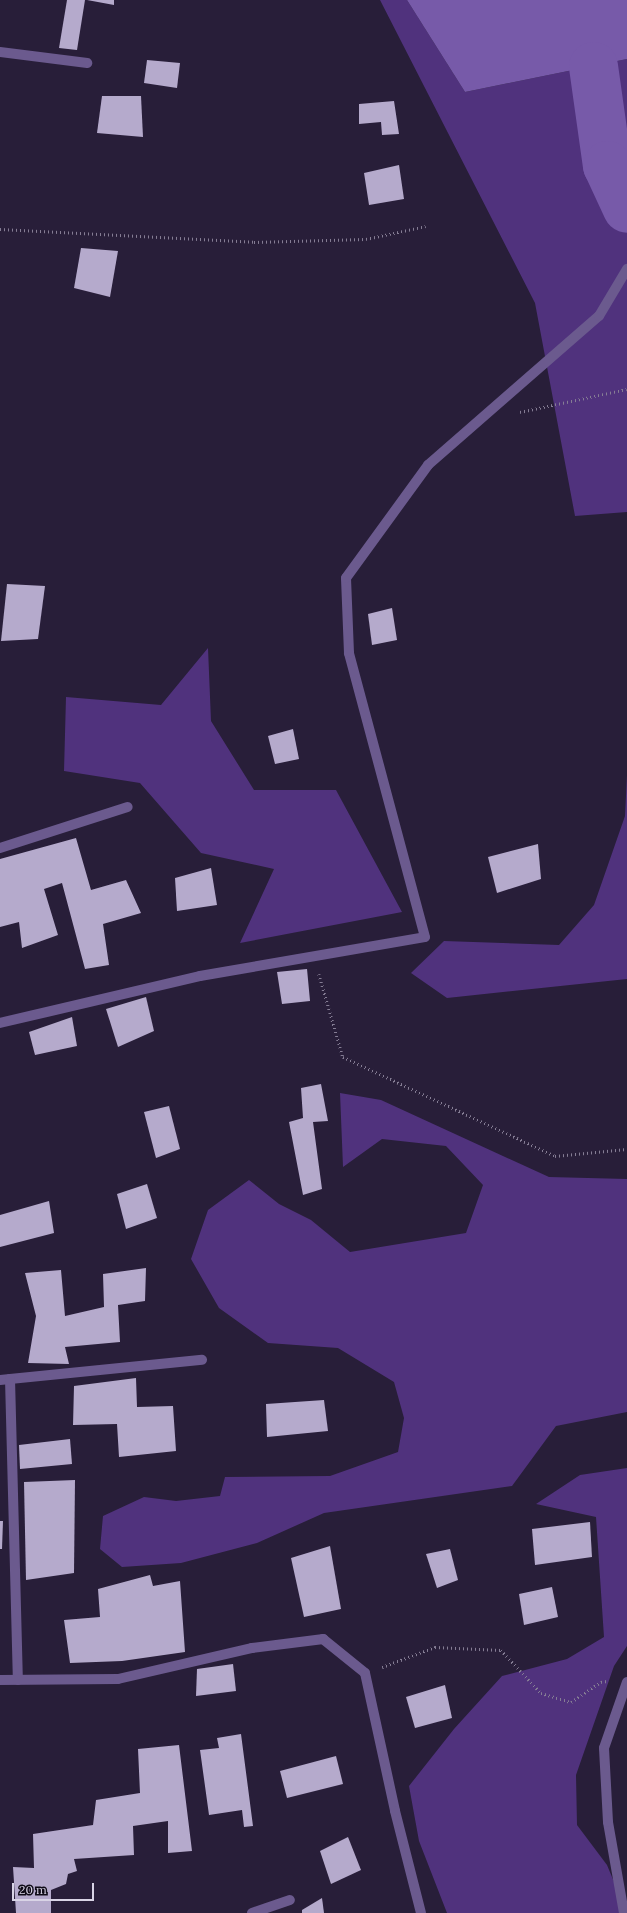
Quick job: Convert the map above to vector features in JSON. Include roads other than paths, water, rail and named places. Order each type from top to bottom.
[{"type":"street","points":[[0,52],[87,63]]},
{"type":"street","points":[[0,1023],[200,976],[426,937],[349,653],[346,578],[428,465],[599,316],[627,269]]},
{"type":"street","points":[[0,848],[128,807]]},
{"type":"street","points":[[18,1680],[5,1380],[202,1360]]},
{"type":"street","points":[[0,1680],[118,1679],[252,1648],[323,1639],[365,1673],[395,1811],[421,1913]]},
{"type":"street","points":[[624,1913],[608,1822],[604,1748],[627,1682]]},
{"type":"street","points":[[252,1913],[290,1900]]},
{"type":"waterway","points":[[593,66],[607,165],[627,208]]}]
